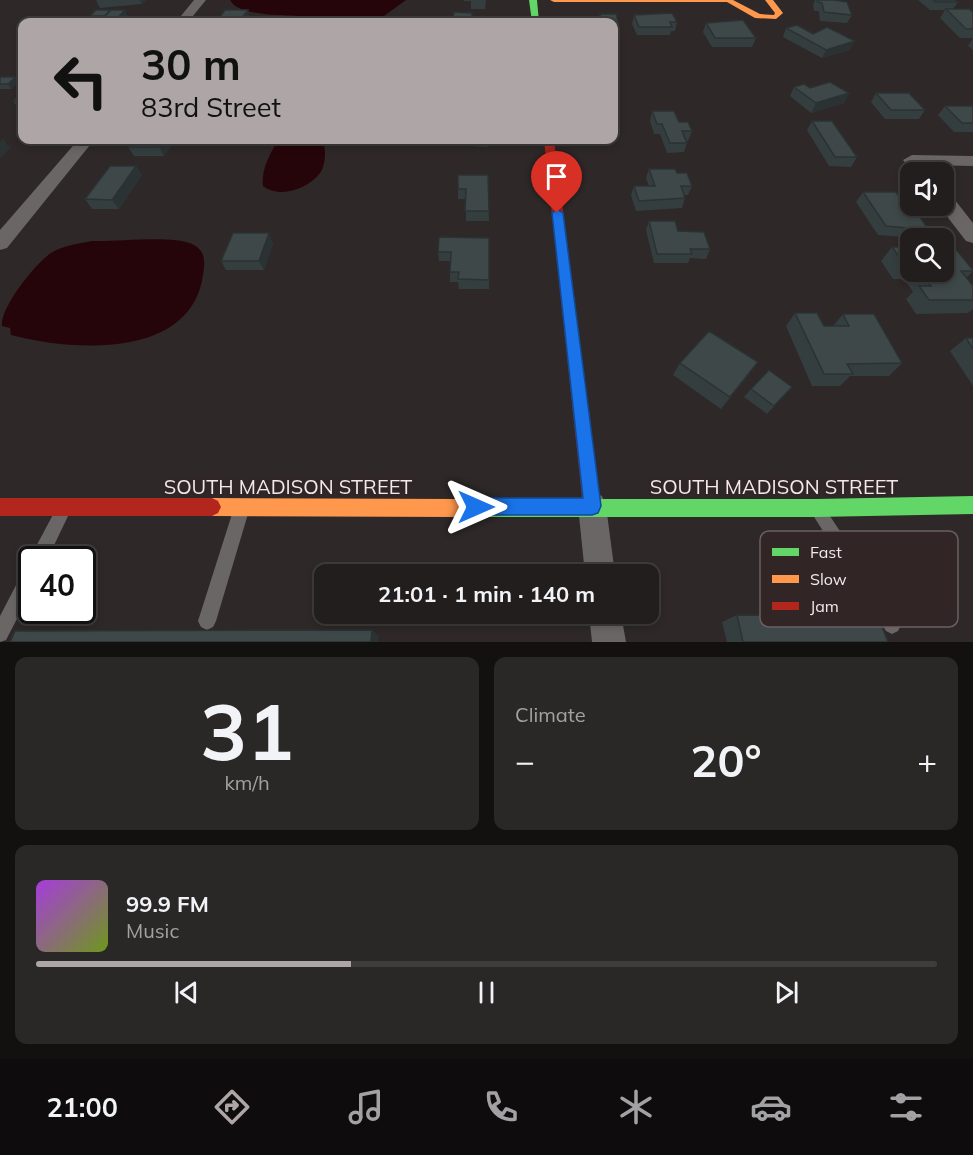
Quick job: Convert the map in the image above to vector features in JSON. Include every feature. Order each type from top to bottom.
[{"type":"street","points":[[185,18],[200,0]]},
{"type":"street","points":[[533,0],[535,18]]},
{"type":"street","points":[[554,0],[728,0],[758,16],[776,17],[779,13],[769,0]]},
{"type":"street","points":[[0,243],[83,144]]},
{"type":"street","points":[[549,144],[599,564]]},
{"type":"street","points":[[954,163],[973,161]]},
{"type":"street","points":[[954,212],[973,236]]},
{"type":"street","name":"SOUTH MADISON STREET","points":[[0,507],[816,508],[973,505]]},
{"type":"street","points":[[606,624],[609,642]]},
{"type":"lane","points":[[45,546],[64,507]]},
{"type":"lane","points":[[207,621],[242,507]]},
{"type":"lane","points":[[816,508],[831,531]]},
{"type":"lane","points":[[0,634],[18,599]]},
{"type":"shaded area","points":[[230,0],[406,0],[383,18],[307,18],[309,17],[254,12],[235,6]]},
{"type":"shaded area","points":[[276,144],[324,144],[325,148],[323,166],[315,179],[301,188],[285,192],[277,192],[263,186],[269,156]]},
{"type":"shaded area","points":[[171,240],[183,241],[197,247],[204,257],[204,265],[194,303],[176,322],[153,336],[125,343],[65,344],[36,341],[11,335],[10,328],[2,326],[3,318],[13,297],[28,275],[56,250],[92,241]]},
{"type":"building","points":[[817,0],[847,2],[852,15],[824,12],[822,3]]},
{"type":"building","points":[[933,0],[955,0],[958,2],[935,2]]},
{"type":"building","points":[[946,9],[969,9],[973,12],[973,29],[966,29]]},
{"type":"building","points":[[96,10],[111,10],[105,16],[90,16]]},
{"type":"building","points":[[110,10],[125,10],[118,18],[94,18],[104,17]]},
{"type":"building","points":[[225,10],[248,10],[242,18],[219,18]]},
{"type":"building","points":[[454,12],[472,13],[472,18],[453,18]]},
{"type":"building","points":[[672,13],[677,22],[670,22],[672,27],[639,27],[634,15]]},
{"type":"building","points":[[600,14],[616,14],[617,18],[601,18]]},
{"type":"building","points":[[743,20],[756,38],[715,38],[706,23]]},
{"type":"building","points":[[797,25],[813,34],[827,27],[855,41],[826,50],[786,28]]},
{"type":"building","points":[[0,77],[16,77],[8,84],[0,84]]},
{"type":"building","points":[[830,82],[849,93],[816,103],[794,87],[804,84],[810,88]]},
{"type":"building","points":[[876,93],[909,93],[925,110],[891,110]]},
{"type":"building","points":[[945,106],[973,106],[973,123],[962,123]]},
{"type":"building","points":[[652,111],[674,111],[679,122],[688,122],[692,131],[682,131],[687,143],[670,143],[662,124],[657,124]]},
{"type":"building","points":[[812,121],[832,121],[857,157],[835,157]]},
{"type":"building","points":[[131,144],[161,144],[159,147],[128,147]]},
{"type":"building","points":[[110,166],[136,166],[112,200],[85,199]]},
{"type":"building","points":[[649,169],[675,169],[677,173],[687,173],[692,186],[681,186],[685,198],[639,201],[634,186],[655,186]]},
{"type":"building","points":[[458,175],[488,175],[489,211],[465,211],[466,189],[458,189]]},
{"type":"building","points":[[863,192],[896,192],[900,197],[900,216],[919,216],[928,228],[908,228],[886,226]]},
{"type":"building","points":[[649,221],[675,221],[678,231],[704,232],[710,249],[690,249],[692,254],[657,254]]},
{"type":"building","points":[[233,233],[269,233],[259,261],[221,261]]},
{"type":"building","points":[[439,237],[489,238],[489,280],[458,279],[459,272],[450,272],[451,252],[438,252]]},
{"type":"building","points":[[892,247],[900,247],[900,258]]},
{"type":"building","points":[[954,247],[973,270],[961,271],[973,286],[973,300],[929,300],[919,286],[931,286],[928,282],[954,282]]},
{"type":"building","points":[[795,313],[817,313],[824,326],[849,326],[843,314],[874,314],[902,363],[847,364],[853,374],[824,374]]},
{"type":"building","points":[[709,331],[758,362],[730,397],[680,363]]},
{"type":"building","points":[[966,338],[973,338],[973,349]]},
{"type":"building","points":[[769,370],[792,387],[774,406],[751,389]]},
{"type":"building","points":[[737,615],[760,615],[760,627],[882,627],[888,642],[743,642]]},
{"type":"building","points":[[372,630],[371,642],[10,642],[15,631]]},
{"type":"traffic: fast","points":[[533,0],[535,18]]},
{"type":"traffic: fast","points":[[457,508],[816,508],[973,505]]},
{"type":"traffic: slow","points":[[554,0],[728,0],[758,16],[776,17],[779,13],[769,0]]},
{"type":"traffic: slow","points":[[212,507],[457,508]]},
{"type":"traffic: jam","points":[[549,144],[592,506]]},
{"type":"traffic: jam","points":[[0,507],[212,507]]},
{"type":"route","points":[[476,507],[592,506],[557,213]]}]
